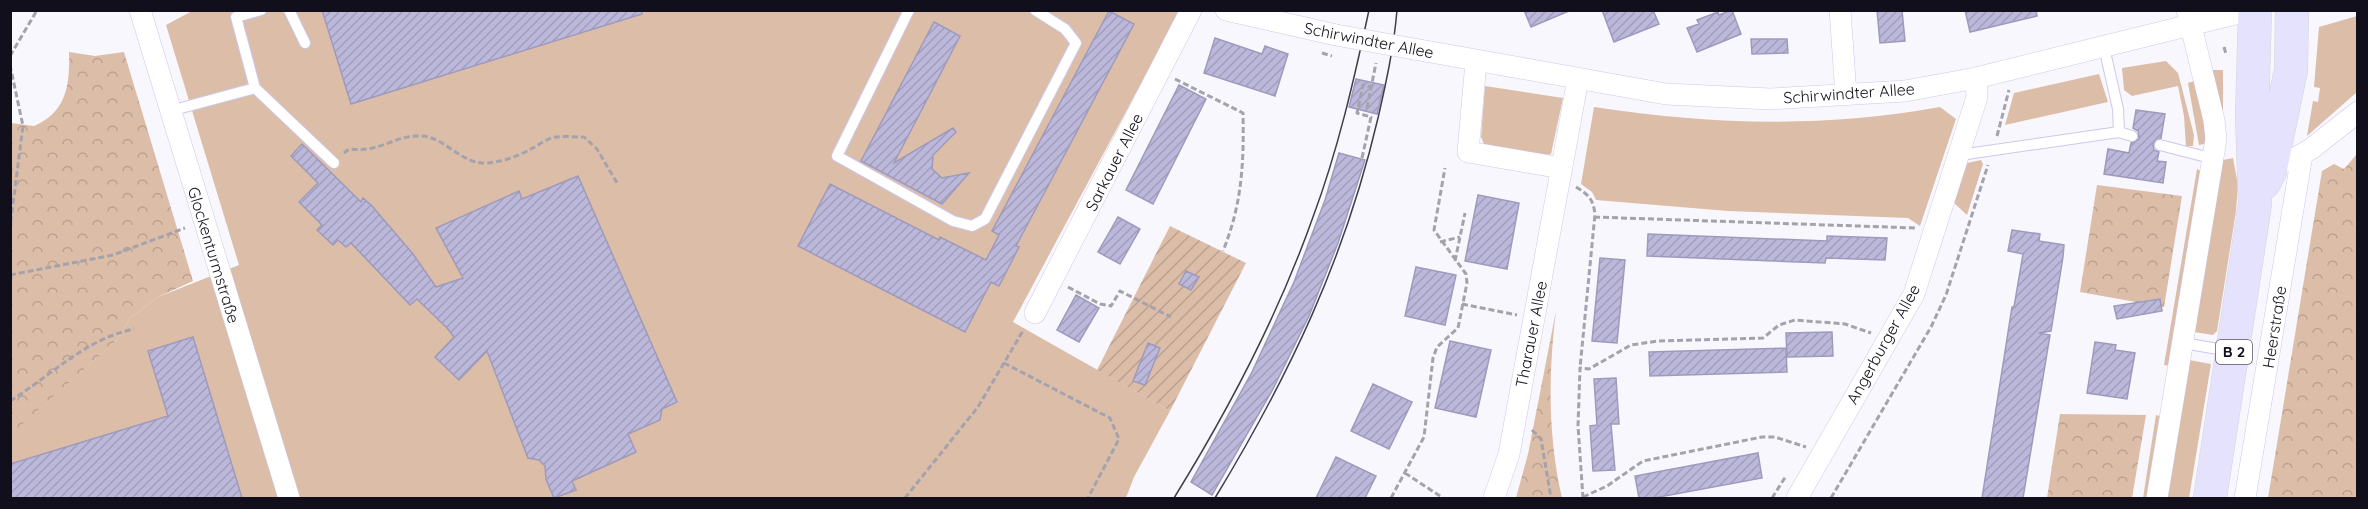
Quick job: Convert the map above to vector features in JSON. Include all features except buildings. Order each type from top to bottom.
[{"type":"main road","name":"B 2","points":[[2210,498],[2255,204],[2252,116],[2253,10]]},
{"type":"main road","name":"B 2","points":[[2255,204],[2270,171],[2291,70],[2292,10]]},
{"type":"street","name":"Glockenturmstraße","points":[[140,10],[289,498]]},
{"type":"street","name":"Sarkauer Allee","points":[[1031,318],[1191,10]]},
{"type":"street","name":"Schirwindter Allee","points":[[1226,10],[1335,35],[1476,62],[1666,94],[1770,99],[1905,91],[1976,78],[2104,47],[2189,19],[2253,10]]},
{"type":"street","points":[[1840,10],[1846,95]]},
{"type":"street","points":[[2157,498],[2214,159],[2214,120],[2189,19]]},
{"type":"street","points":[[1476,62],[1468,152],[1562,168]]},
{"type":"street","name":"Angerburger Allee","points":[[1797,498],[1811,449],[1876,336],[1914,294],[1977,97],[1976,78]]},
{"type":"street","name":"Tharauer Allee","points":[[1494,498],[1509,454],[1578,79]]},
{"type":"street","points":[[2270,171],[2302,155],[2358,112]]},
{"type":"street","name":"Heerstraße","points":[[2245,498],[2302,155]]},
{"type":"lane","points":[[261,10],[236,17],[255,88],[334,163]]},
{"type":"lane","points":[[289,10],[304,43]]},
{"type":"lane","points":[[909,10],[837,156],[954,221],[972,226],[985,219],[1076,44],[1065,29],[1035,10]]},
{"type":"lane","points":[[2104,47],[2118,109],[2119,132]]},
{"type":"lane","points":[[170,111],[255,88]]},
{"type":"lane","points":[[1960,155],[2119,132],[2132,136]]},
{"type":"lane","points":[[2160,145],[2214,159]]},
{"type":"lane","points":[[2183,343],[2234,351]]},
{"type":"path","points":[[10,56],[36,12]]},
{"type":"path","points":[[2224,47],[2226,54]]},
{"type":"path","points":[[2218,56],[2232,53]]},
{"type":"path","points":[[1367,108],[1376,63]]},
{"type":"path","points":[[10,65],[23,126],[10,227]]},
{"type":"path","points":[[1160,72],[1243,113],[1244,165],[1235,220],[1223,251]]},
{"type":"path","points":[[1362,158],[1371,117],[1357,113],[1363,86],[1371,87]]},
{"type":"path","points":[[334,163],[349,149],[375,149],[420,135],[435,139],[454,153],[473,161],[486,163],[529,151],[555,137],[584,137],[597,149],[617,183]]},
{"type":"path","points":[[1391,498],[1424,436],[1428,386],[1437,347],[1458,328],[1462,304],[1466,273],[1440,242],[1434,231],[1445,168]]},
{"type":"path","points":[[1576,186],[1589,195],[1594,202],[1580,368],[1578,426],[1583,498],[1607,486],[1643,460],[1762,437],[1775,437],[1811,449]]},
{"type":"path","points":[[1455,261],[1465,213]]},
{"type":"path","points":[[1594,217],[1923,228]]},
{"type":"path","points":[[10,275],[113,255],[185,228]]},
{"type":"path","points":[[1440,242],[1460,237]]},
{"type":"path","points":[[1053,278],[1100,304],[1111,306],[1120,291],[1171,317]]},
{"type":"path","points":[[1462,304],[1518,316]]},
{"type":"path","points":[[905,498],[978,407],[1031,318]]},
{"type":"path","points":[[1580,368],[1589,369],[1631,345],[1658,341],[1762,338],[1779,325],[1796,320],[1845,324],[1876,336]]},
{"type":"path","points":[[10,401],[87,345],[113,333],[134,329]]},
{"type":"path","points":[[1005,363],[1110,418],[1119,439],[1088,498]]},
{"type":"path","points":[[1530,428],[1541,439],[1551,498]]},
{"type":"path","points":[[1772,498],[1790,471]]},
{"type":"path","points":[[1405,473],[1443,498]]},
{"type":"green space","points":[[192,11],[1180,11],[1013,322],[1170,411],[1134,477],[1126,498],[11,498],[10,434],[117,340],[130,318],[158,297],[239,265],[166,25]]},
{"type":"green space","points":[[2357,16],[2357,92],[2307,136],[2313,101],[2318,102],[2320,88],[2314,87],[2319,27]]},
{"type":"green space","points":[[69,52],[95,56],[124,52],[193,281],[158,297],[130,318],[117,340],[11,434],[11,123],[34,126],[54,113],[60,105],[67,86]]},
{"type":"green space","points":[[2166,61],[2178,73],[2194,135],[2193,146],[2186,146],[2184,116],[2178,86],[2132,96],[2124,90],[2122,68]]},
{"type":"green space","points":[[2212,70],[2223,70],[2223,160],[2233,158],[2238,185],[2217,331],[2213,335],[2194,332]]},
{"type":"green space","points":[[2099,74],[2108,102],[2005,125],[2014,93]]},
{"type":"green space","points":[[2194,81],[2209,143],[2199,145],[2188,83]]},
{"type":"green space","points":[[1485,86],[1563,98],[1551,154],[1544,156],[1484,144],[1481,137]]},
{"type":"green space","points":[[1594,107],[1681,118],[1767,122],[1853,118],[1940,107],[1956,119],[1920,226],[1908,218],[1728,211],[1596,200],[1592,192],[1581,184]]},
{"type":"green space","points":[[2357,154],[2357,498],[2268,498],[2322,171],[2334,164],[2344,169]]},
{"type":"green space","points":[[1981,160],[1983,164],[1967,215],[1954,203],[1967,163]]},
{"type":"green space","points":[[2197,169],[2204,173],[2172,366],[2164,365]]},
{"type":"green space","points":[[2097,185],[2182,196],[2164,307],[2080,292]]},
{"type":"green space","points":[[1170,226],[1246,263],[1170,411],[1097,370]]},
{"type":"green space","points":[[1556,311],[1551,405],[1554,452],[1562,498],[1516,498],[1528,454]]},
{"type":"green space","points":[[2189,360],[2211,364],[2189,498],[2166,498]]},
{"type":"green space","points":[[2060,414],[2146,415],[2132,498],[2047,498]]},
{"type":"green space","points":[[2156,415],[2163,417],[2150,498],[2143,498]]},
{"type":"tram line","points":[[1174,498],[1251,361],[1299,254],[1338,141],[1369,10]]},
{"type":"tram line","points":[[1215,498],[1267,407],[1290,361],[1312,315],[1349,220],[1378,118],[1392,51],[1397,10]]}]
